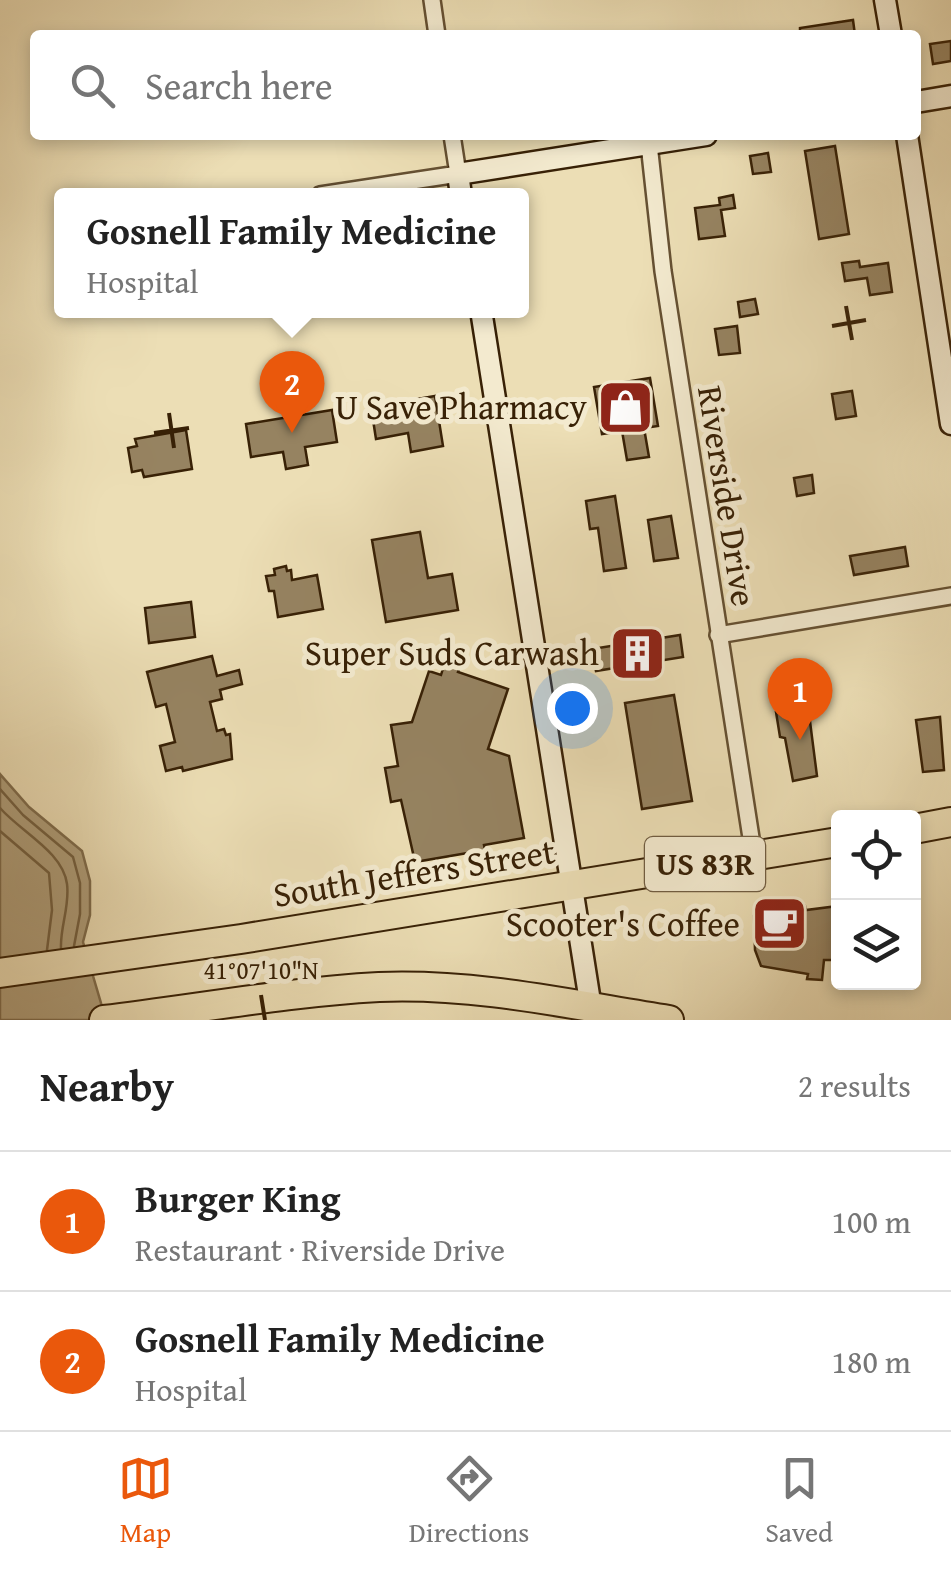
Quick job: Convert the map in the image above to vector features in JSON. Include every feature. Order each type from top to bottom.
[{"type":"highway","points":[[921,828],[951,822]]},
{"type":"highway","name":"South Jeffers Street","points":[[0,973],[831,843]]},
{"type":"highway","points":[[104,1020],[292,994],[381,987],[479,991],[592,1014],[669,1020]]},
{"type":"main road","points":[[885,0],[890,30]]},
{"type":"main road","points":[[921,101],[951,96]]},
{"type":"main road","points":[[461,188],[458,174],[674,140]]},
{"type":"main road","points":[[908,140],[951,424]]},
{"type":"main road","points":[[482,318],[592,1014]]},
{"type":"street","points":[[432,0],[436,30]]},
{"type":"street","points":[[370,188],[458,174],[453,140]]},
{"type":"street","name":"Riverside Drive","points":[[649,144],[664,274],[754,857]]},
{"type":"street","points":[[718,635],[951,596]]},
{"type":"water","points":[[0,774],[29,807],[82,851],[90,881],[90,915],[83,942],[106,1020],[0,1020]]},
{"type":"building","points":[[853,20],[854,30],[800,30]]},
{"type":"building","points":[[951,41],[951,61],[933,64],[930,44]]},
{"type":"building","points":[[835,146],[849,234],[819,239],[805,151]]},
{"type":"building","points":[[768,153],[771,172],[753,174],[750,156]]},
{"type":"building","points":[[733,195],[735,208],[721,210],[725,236],[699,239],[695,208],[720,205],[719,198]]},
{"type":"building","points":[[859,261],[860,267],[888,263],[892,292],[870,295],[867,278],[845,281],[842,263]]},
{"type":"building","points":[[755,299],[758,314],[740,317],[738,302]]},
{"type":"building","points":[[737,326],[740,353],[719,355],[715,329]]},
{"type":"building","name":"U Save Pharmacy","points":[[650,378],[658,426],[644,428],[649,457],[627,460],[622,431],[602,434],[594,387]]},
{"type":"building","points":[[852,391],[856,416],[836,419],[832,394]]},
{"type":"building","points":[[435,396],[443,446],[411,452],[408,433],[376,439],[371,407]]},
{"type":"building","points":[[332,410],[337,442],[305,447],[308,465],[286,469],[283,452],[251,457],[246,424]]},
{"type":"building","points":[[186,430],[192,469],[144,477],[142,470],[132,472],[128,448],[137,446],[135,439]]},
{"type":"building","points":[[812,475],[814,493],[797,496],[794,478]]},
{"type":"building","points":[[615,496],[626,568],[604,571],[598,528],[590,529],[586,501]]},
{"type":"building","points":[[671,516],[678,558],[654,561],[648,520]]},
{"type":"building","points":[[420,532],[428,578],[452,574],[458,610],[386,622],[372,540]]},
{"type":"building","points":[[905,547],[908,566],[854,575],[850,556]]},
{"type":"building","points":[[286,566],[287,571],[291,570],[292,580],[317,575],[323,609],[278,617],[274,591],[269,591],[266,576],[275,575],[274,569]]},
{"type":"building","points":[[191,602],[195,637],[149,643],[145,608]]},
{"type":"building","name":"Super Suds Carwash","points":[[680,635],[683,657],[596,671],[592,649]]},
{"type":"building","points":[[212,656],[217,676],[239,670],[242,684],[220,690],[222,699],[210,702],[217,731],[224,729],[226,735],[230,734],[232,759],[183,771],[182,767],[166,771],[160,746],[175,742],[166,704],[156,707],[147,672]]},
{"type":"building","points":[[446,659],[461,664],[458,672],[508,689],[488,749],[509,756],[524,838],[484,845],[485,850],[415,862],[401,800],[391,802],[385,768],[398,766],[391,725],[412,722],[429,671],[441,675]]},
{"type":"building","points":[[674,695],[692,801],[642,809],[625,703]]},
{"type":"building","points":[[807,698],[817,776],[793,781],[776,712],[780,711],[778,702]]},
{"type":"building","points":[[940,717],[944,770],[923,772],[916,720]]},
{"type":"building","points":[[805,906],[806,910],[831,907],[831,960],[824,960],[822,980],[761,966],[755,950],[754,916]]},
{"type":"place","name":"U Save Pharmacy","points":[[626,407]]},
{"type":"place","name":"Gosnell Family Medicine","points":[[292,433]]},
{"type":"place","name":"Super Suds Carwash","points":[[638,653]]},
{"type":"place","name":"Burger King","points":[[800,740]]},
{"type":"place","name":"Scooter's Coffee","points":[[779,924]]}]
